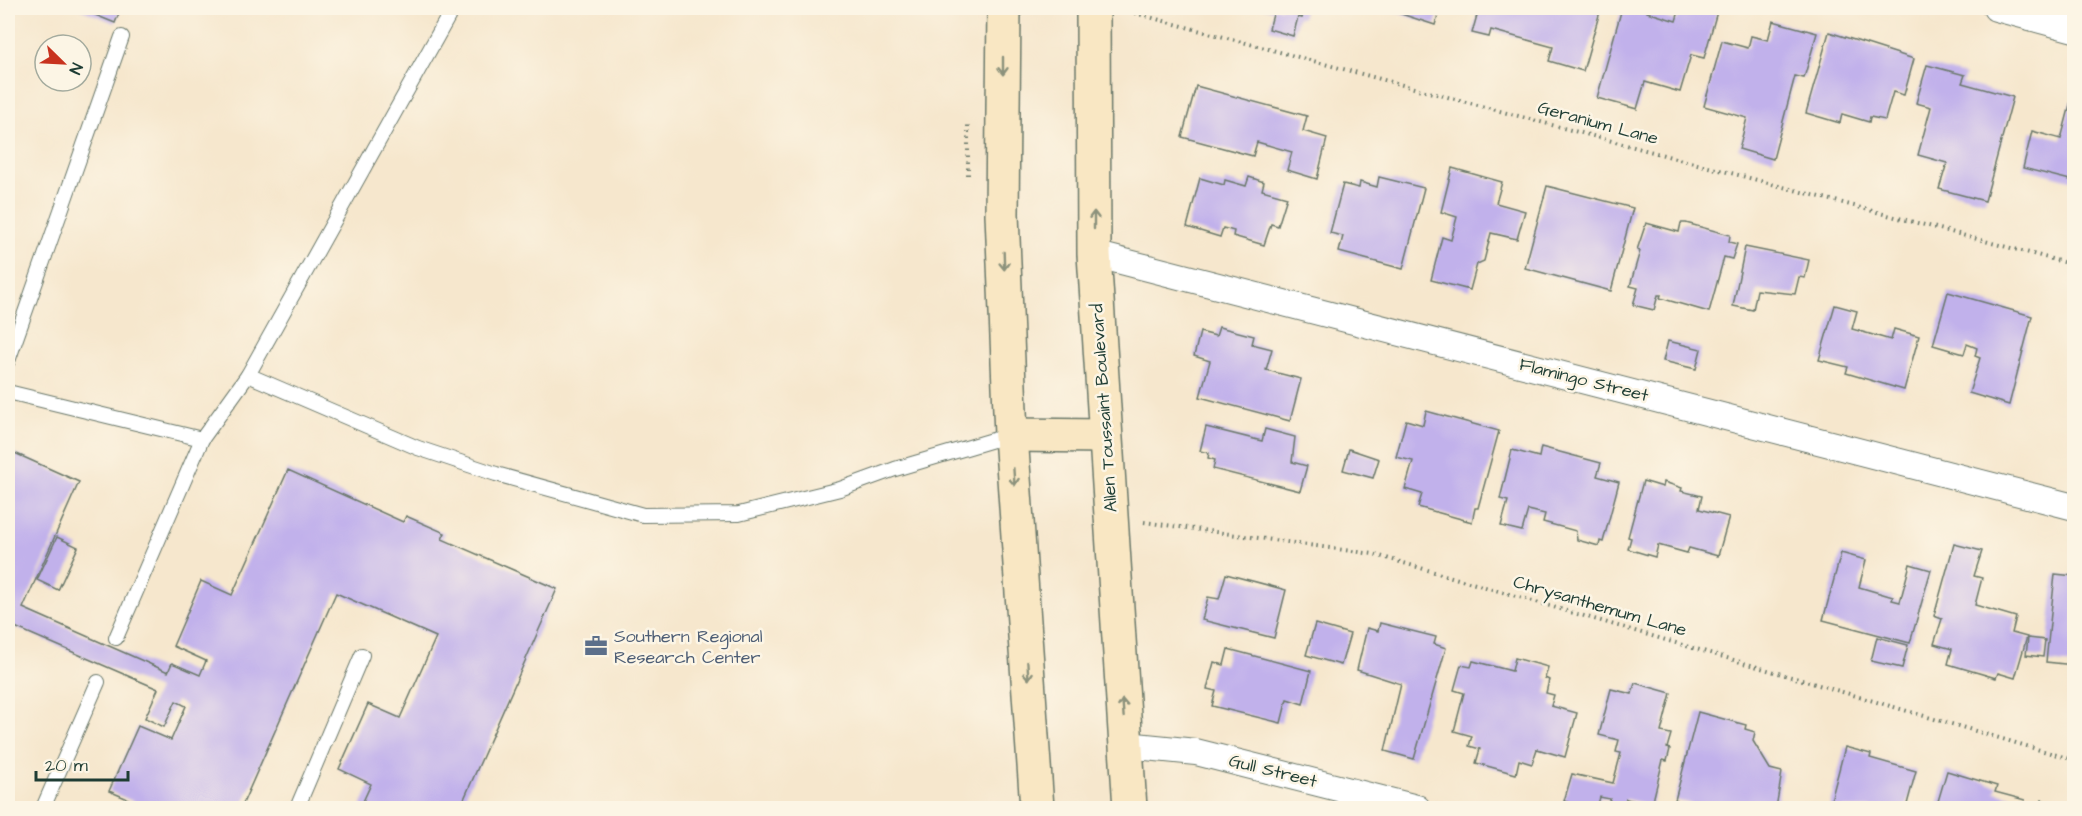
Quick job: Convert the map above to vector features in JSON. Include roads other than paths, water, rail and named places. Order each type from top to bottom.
[{"type":"main road","points":[[1004,8],[1002,214],[1011,435],[1037,808]]},
{"type":"main road","name":"Allen Toussaint Boulevard","points":[[1093,8],[1094,254],[1130,808]]},
{"type":"main road","points":[[1011,435],[1105,436]]},
{"type":"street","points":[[1996,8],[2074,28]]},
{"type":"street","name":"Flamingo Street","points":[[1094,254],[2074,507]]},
{"type":"street","name":"Gull Street","points":[[1126,745],[1196,752],[1417,808]]},
{"type":"lane","points":[[116,638],[202,439],[248,375],[453,8]]},
{"type":"lane","points":[[8,361],[122,37]]},
{"type":"lane","points":[[248,375],[418,448],[496,474],[643,515],[739,514],[840,489],[894,469],[1011,435]]},
{"type":"lane","points":[[8,392],[202,439]]},
{"type":"lane","points":[[297,808],[362,655]]},
{"type":"lane","points":[[43,808],[98,682]]},
{"type":"place","name":"Southern Regional Research Center","points":[[596,646]]}]
